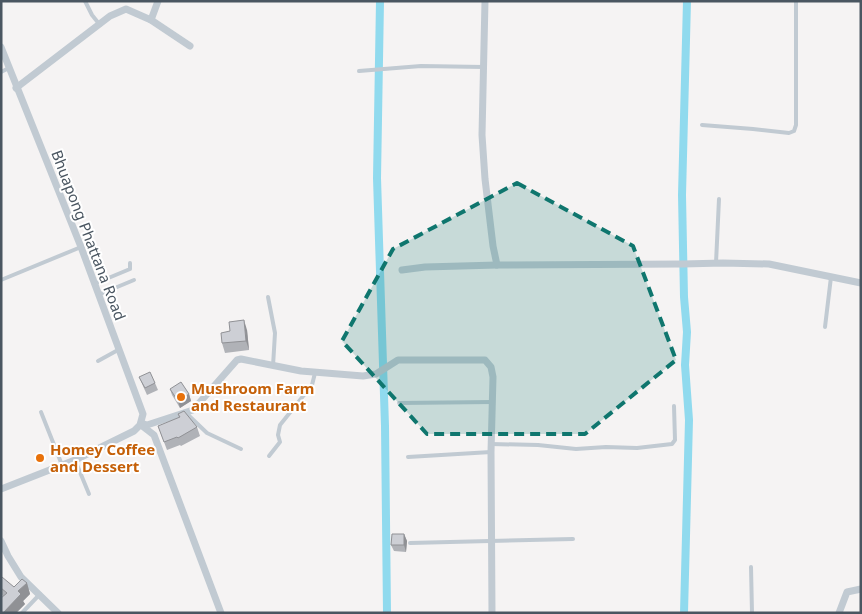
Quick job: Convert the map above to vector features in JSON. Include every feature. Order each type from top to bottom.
[{"type":"street","points":[[151,20],[158,1]]},
{"type":"street","points":[[485,1],[482,134],[484,170],[497,265]]},
{"type":"street","points":[[16,88],[110,16],[126,9],[151,20],[190,46]]},
{"type":"street","name":"Bhuapong Phattana Road","points":[[1,47],[143,414],[140,424]]},
{"type":"street","points":[[402,270],[425,267],[497,265],[769,264],[861,283]]},
{"type":"street","points":[[140,424],[146,425],[193,410],[237,360],[249,360],[316,373],[363,376],[376,374],[398,360],[485,360],[492,367],[492,613]]},
{"type":"street","points":[[1,489],[75,460],[134,431],[140,424]]},
{"type":"street","points":[[140,424],[154,435],[221,613]]},
{"type":"street","points":[[1,541],[21,577],[58,613]]},
{"type":"street","points":[[839,613],[847,592],[861,589]]},
{"type":"lane","points":[[85,1],[100,25]]},
{"type":"lane","points":[[702,125],[790,134],[794,130],[796,125],[796,1]]},
{"type":"lane","points":[[358,71],[420,66],[484,67]]},
{"type":"lane","points":[[1,72],[9,68]]},
{"type":"lane","points":[[716,263],[719,199]]},
{"type":"lane","points":[[1,280],[80,248]]},
{"type":"lane","points":[[94,284],[130,268],[130,263]]},
{"type":"lane","points":[[825,327],[831,277]]},
{"type":"lane","points":[[98,295],[134,280]]},
{"type":"lane","points":[[268,297],[275,333],[274,366]]},
{"type":"lane","points":[[98,361],[118,350]]},
{"type":"lane","points":[[269,456],[280,442],[278,430],[280,425],[312,385],[316,373]]},
{"type":"lane","points":[[399,403],[492,402]]},
{"type":"lane","points":[[491,444],[538,445],[576,449],[606,447],[637,448],[672,444],[675,440],[674,406]]},
{"type":"lane","points":[[41,412],[62,465]]},
{"type":"lane","points":[[185,412],[207,433],[241,448]]},
{"type":"lane","points":[[408,457],[491,452]]},
{"type":"lane","points":[[75,460],[89,494]]},
{"type":"lane","points":[[410,543],[573,540]]},
{"type":"lane","points":[[752,567],[752,613]]},
{"type":"lane","points":[[22,613],[40,594]]},
{"type":"highlighted area","points":[[517,183],[633,246],[676,360],[585,434],[427,434],[342,341],[393,249]]},
{"type":"building","points":[[244,320],[246,341],[222,343],[221,333],[230,331],[229,322]]},
{"type":"building","points":[[150,372],[155,383],[145,388],[139,377]]},
{"type":"building","points":[[181,382],[189,394],[178,401],[170,389]]},
{"type":"building","points":[[184,411],[197,427],[178,438],[164,442],[158,426],[180,417],[178,414]]},
{"type":"building","points":[[392,534],[404,534],[404,545],[391,545]]},
{"type":"building","points":[[2,577],[14,587],[22,579],[27,583],[18,591],[21,594],[1,613],[1,598],[7,593],[1,588]]},
{"type":"waterway","points":[[380,1],[377,178],[385,426],[387,613]]},
{"type":"waterway","points":[[684,613],[689,420],[685,365],[687,332],[684,297],[682,195],[687,1]]},
{"type":"place","name":"Mushroom Farm and Restaurant","points":[[181,397]]},
{"type":"place","name":"Homey Coffee and Dessert","points":[[40,458]]}]
